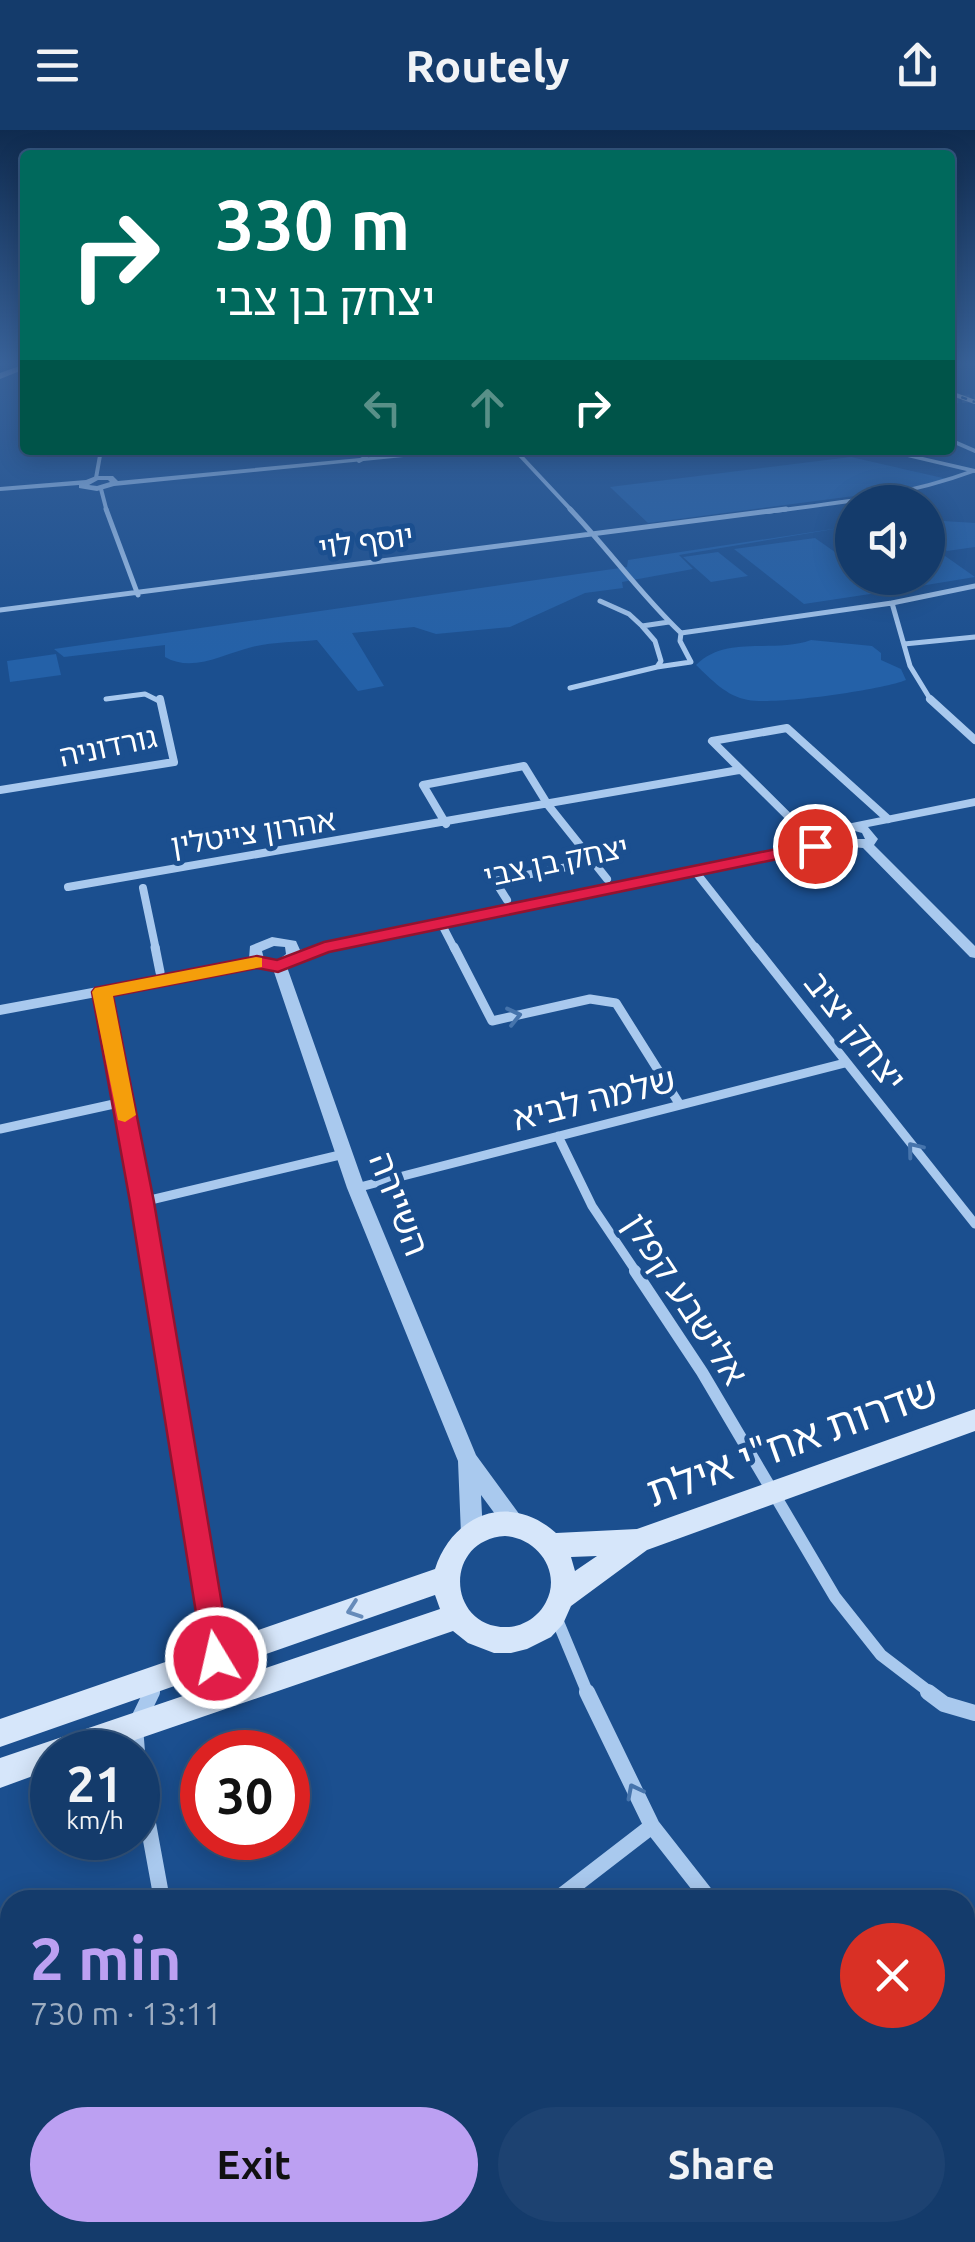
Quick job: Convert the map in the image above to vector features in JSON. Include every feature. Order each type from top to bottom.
[{"type":"main road","name":"שדרות אח\"י אילת","points":[[558,1605],[638,1541],[770,1490],[975,1420]]},
{"type":"main road","points":[[488,1526],[517,1526],[538,1534],[552,1546],[560,1562],[558,1605],[542,1627],[526,1637],[506,1640],[470,1629],[457,1616],[450,1604],[446,1578],[450,1561],[472,1534],[488,1526]]},
{"type":"main road","name":"שדרות אח\"י אילת","points":[[552,1546],[638,1541]]},
{"type":"main road","points":[[0,1733],[446,1578]]},
{"type":"main road","points":[[160,1731],[457,1616]]},
{"type":"main road","points":[[0,1773],[30,1763]]},
{"type":"street","points":[[96,478],[99,463]]},
{"type":"street","points":[[0,492],[83,484],[96,478],[114,482],[299,463]]},
{"type":"street","points":[[527,463],[620,562],[643,597],[681,633]]},
{"type":"street","points":[[937,463],[974,471]]},
{"type":"street","name":"יוסף לוי","points":[[0,610],[904,493],[974,471]]},
{"type":"street","points":[[83,484],[101,489],[114,482]]},
{"type":"street","points":[[101,489],[110,524],[138,595]]},
{"type":"street","points":[[681,633],[892,603],[975,586]]},
{"type":"street","points":[[600,601],[629,614],[655,641],[661,660],[657,667]]},
{"type":"street","points":[[892,603],[914,680],[924,697],[975,740]]},
{"type":"street","points":[[642,626],[669,622]]},
{"type":"street","points":[[570,688],[692,662],[680,641],[681,633]]},
{"type":"street","points":[[904,644],[975,637]]},
{"type":"street","name":"גורדוניה","points":[[0,790],[174,762],[160,699],[145,694],[106,700]]},
{"type":"street","points":[[810,838],[712,741],[788,728],[888,819]]},
{"type":"street","points":[[446,824],[423,784],[524,766],[548,805],[607,879]]},
{"type":"street","name":"אהרון צייטלין","points":[[68,887],[740,770]]},
{"type":"street","points":[[865,834],[888,819],[975,802]]},
{"type":"street","points":[[975,812],[865,834],[837,838],[840,826],[865,834],[975,954]]},
{"type":"street","name":"יצחק בן צבי","points":[[288,956],[506,900],[810,838],[837,838]]},
{"type":"street","name":"יצחק בן צבי","points":[[288,956],[837,838]]},
{"type":"street","points":[[506,900],[495,882],[593,862]]},
{"type":"street","name":"יצחק יציב","points":[[694,870],[975,1224]]},
{"type":"street","points":[[143,888],[160,972]]},
{"type":"street","points":[[441,923],[492,1020],[590,999],[616,1003],[680,1105]]},
{"type":"street","points":[[255,958],[260,946],[272,941],[288,956]]},
{"type":"street","points":[[0,1001],[160,972],[288,956]]},
{"type":"street","name":"השיירה","points":[[288,956],[356,1188],[468,1461],[517,1526]]},
{"type":"street","points":[[0,1010],[255,958]]},
{"type":"street","points":[[102,992],[142,1202],[216,1658]]},
{"type":"street","name":"שלמה לביא","points":[[356,1188],[845,1063]]},
{"type":"street","points":[[0,1129],[123,1102]]},
{"type":"street","name":"אלישבע קפלן","points":[[558,1136],[592,1206],[702,1372],[835,1597],[881,1656],[944,1704],[975,1713]]},
{"type":"street","points":[[142,1202],[344,1154]]},
{"type":"street","name":"השיירה","points":[[468,1461],[472,1534]]},
{"type":"street","points":[[558,1605],[602,1730],[652,1826],[702,1890]]},
{"type":"street","points":[[140,1730],[161,1678]]},
{"type":"street","points":[[569,1890],[652,1826]]},
{"type":"street","points":[[155,1860],[160,1890]]},
{"type":"shaded area","points":[[806,463],[875,463],[947,479],[921,485],[835,485],[835,499],[648,523],[610,487]]},
{"type":"shaded area","points":[[945,521],[975,523],[975,547],[947,551]]},
{"type":"shaded area","points":[[835,529],[679,555],[693,569],[622,582],[623,588],[585,593],[510,627],[436,634],[414,627],[352,633],[384,686],[358,691],[317,640],[260,645],[197,663],[165,657],[165,645],[64,657],[54,649],[627,567],[628,560]]},
{"type":"shaded area","points":[[815,538],[835,552],[835,595],[864,595],[804,604],[734,549]]},
{"type":"shaded area","points":[[718,552],[748,576],[711,582],[683,557]]},
{"type":"shaded area","points":[[945,556],[975,577],[945,582]]},
{"type":"shaded area","points":[[811,640],[872,646],[881,653],[881,660],[901,669],[906,680],[828,696],[748,700],[720,687],[696,665],[722,650]]},
{"type":"shaded area","points":[[56,654],[61,675],[10,682],[7,661]]},
{"type":"slow traffic","points":[[125,1115],[102,992],[256,963]]},
{"type":"route","points":[[216,1658],[142,1202],[102,992],[257,962],[278,966],[310,951],[815,846]]}]
